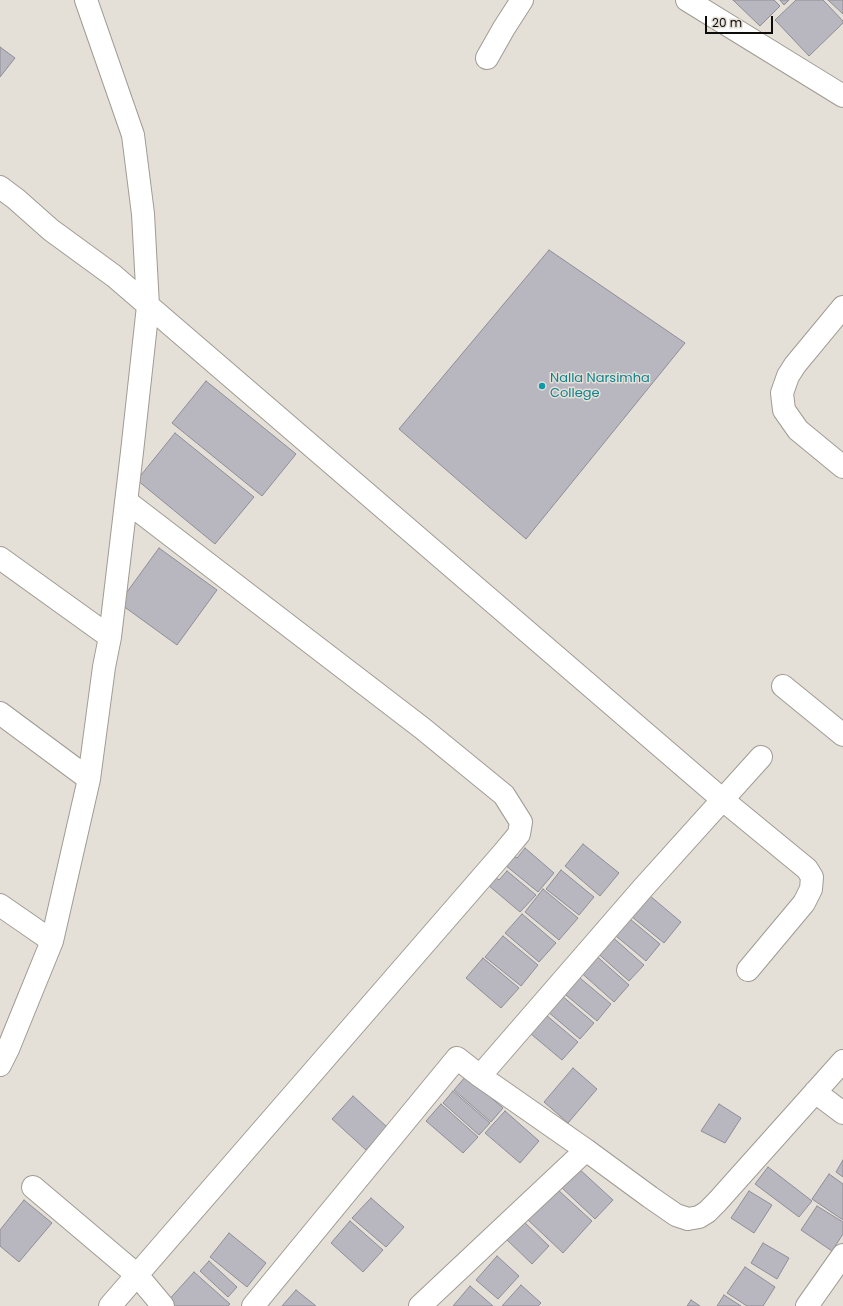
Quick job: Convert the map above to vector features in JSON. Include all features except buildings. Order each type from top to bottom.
[{"type":"street","points":[[0,1065],[52,941],[89,779],[104,667],[110,637],[148,306],[143,214],[133,135],[86,0]]},
{"type":"street","points":[[487,58],[522,0]]},
{"type":"street","points":[[687,0],[839,87]]},
{"type":"street","points":[[0,187],[51,230],[114,276],[723,800],[807,869],[812,877],[811,889],[804,902],[748,970]]},
{"type":"street","points":[[843,307],[795,365],[788,376],[782,393],[784,410],[798,430],[843,467]]},
{"type":"street","points":[[110,1306],[504,852],[518,834],[521,822],[504,796],[422,728],[126,501]]},
{"type":"street","points":[[0,558],[110,637]]},
{"type":"street","points":[[783,686],[843,735]]},
{"type":"street","points":[[0,713],[89,779]]},
{"type":"street","points":[[480,1076],[638,894],[761,757]]},
{"type":"street","points":[[0,905],[52,941]]},
{"type":"street","points":[[253,1306],[457,1058],[480,1076],[676,1215],[688,1219],[699,1217],[708,1212],[843,1061]]},
{"type":"street","points":[[815,1092],[843,1113]]},
{"type":"street","points":[[420,1306],[586,1150]]},
{"type":"street","points":[[33,1187],[137,1275],[163,1306]]},
{"type":"street","points":[[807,1306],[843,1255]]},
{"type":"place","name":"Nalla Narsimha College","points":[[542,386]]}]
